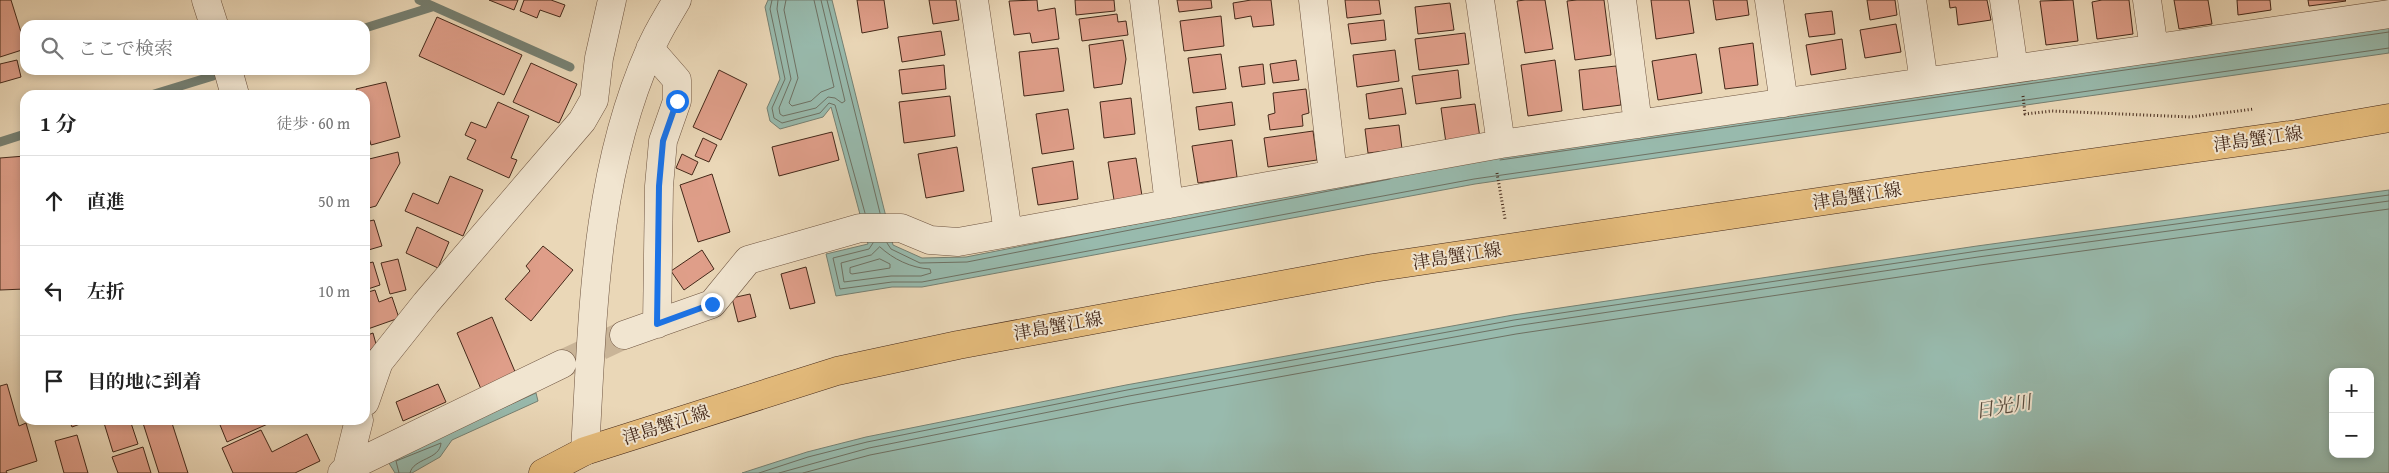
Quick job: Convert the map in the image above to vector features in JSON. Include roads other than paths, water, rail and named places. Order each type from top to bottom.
[{"type":"main road","name":"津島蟹江線","points":[[543,473],[585,451],[836,371],[977,341],[1374,268],[1920,186],[2297,134],[2389,118]]},
{"type":"street","points":[[206,0],[212,20]]},
{"type":"street","points":[[370,389],[380,362],[426,303],[582,121],[594,100],[599,58],[612,0]]},
{"type":"street","points":[[585,451],[594,295],[605,196],[618,140],[650,49],[677,0]]},
{"type":"street","points":[[974,0],[1008,233]]},
{"type":"street","points":[[1144,0],[1169,204]]},
{"type":"street","points":[[1313,0],[1333,174]]},
{"type":"street","points":[[1480,0],[1501,144]]},
{"type":"street","points":[[1622,0],[1638,124]]},
{"type":"street","points":[[1769,0],[1784,103]]},
{"type":"street","points":[[1912,0],[1924,82]]},
{"type":"street","points":[[2004,0],[2014,69]]},
{"type":"street","points":[[2147,0],[2154,49]]},
{"type":"street","points":[[624,335],[712,304],[748,260],[860,228],[901,228],[930,240],[958,242],[1501,144],[2389,14]]},
{"type":"street","points":[[650,49],[677,80],[677,101],[663,141],[659,186],[657,324]]},
{"type":"street","points":[[229,75],[234,90]]},
{"type":"street","points":[[344,470],[562,364]]},
{"type":"street","points":[[344,470],[358,425]]},
{"type":"water","points":[[768,0],[832,0],[893,245],[922,258],[966,257],[1468,159],[2389,27],[2389,53],[1475,184],[922,287],[892,287],[836,296],[826,254],[868,244],[831,107],[823,117],[780,129],[770,121],[767,108],[780,79],[765,7]]},
{"type":"water","name":"日光川","points":[[2389,190],[2389,473],[742,473],[807,452],[866,437],[1126,385],[1513,315],[1977,246]]},
{"type":"water","points":[[536,393],[538,401],[452,440],[440,457],[412,473],[395,473],[387,460]]},
{"type":"waterway","points":[[419,0],[570,67]]},
{"type":"waterway","points":[[370,26],[432,7]]},
{"type":"waterway","points":[[167,90],[213,76]]},
{"type":"waterway","points":[[0,142],[20,136]]},
{"type":"tunnel","points":[[562,364],[624,335]]}]
